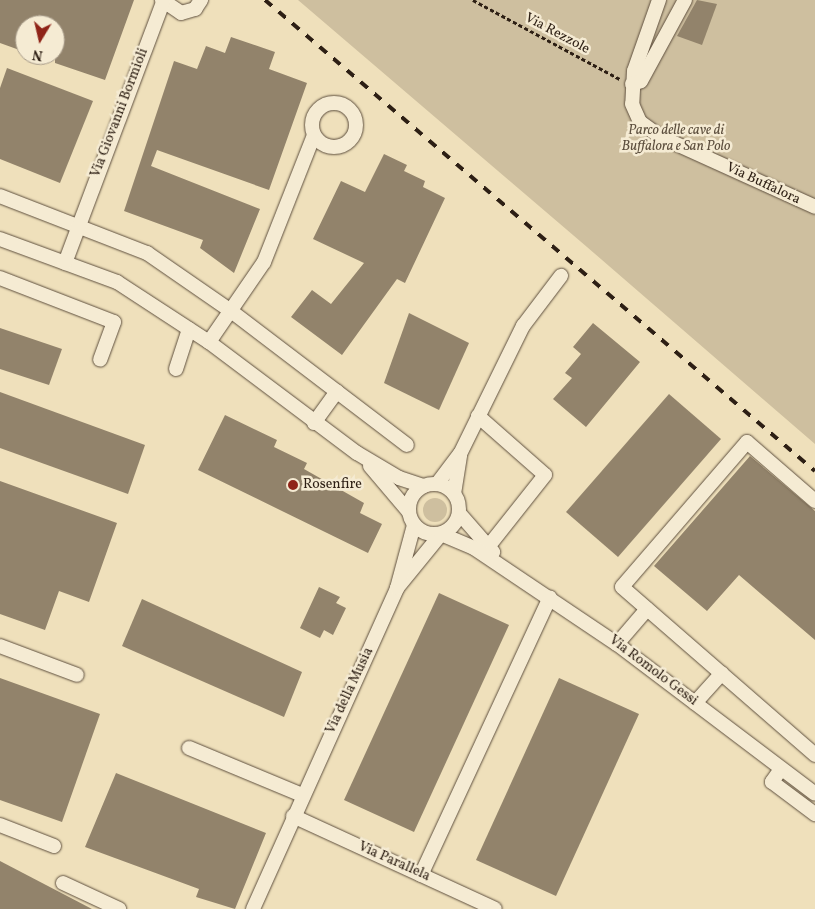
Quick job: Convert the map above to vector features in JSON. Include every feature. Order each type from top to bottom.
[{"type":"street","name":"Via Giovanni Bormioli","points":[[65,262],[163,1],[181,13],[195,9],[201,0]]},
{"type":"street","name":"Via Buffalora","points":[[659,0],[637,56],[632,84],[635,114],[648,129],[815,208]]},
{"type":"street","points":[[632,84],[641,81],[685,0]]},
{"type":"street","points":[[209,342],[264,262],[314,135]]},
{"type":"street","points":[[0,196],[78,224],[147,253],[231,311],[407,445]]},
{"type":"street","points":[[0,239],[117,282],[209,342],[314,423],[357,453],[399,478],[431,485],[454,494]]},
{"type":"street","name":"Via della Musia","points":[[397,588],[441,534],[453,526],[459,513],[454,494],[460,454],[523,326],[561,276]]},
{"type":"street","points":[[0,278],[114,322],[100,360]]},
{"type":"street","points":[[176,369],[189,328]]},
{"type":"street","points":[[314,423],[337,391]]},
{"type":"street","points":[[478,416],[545,474],[488,547]]},
{"type":"street","points":[[815,500],[747,442],[622,587],[815,755]]},
{"type":"street","points":[[357,453],[426,534],[441,534]]},
{"type":"street","name":"Via della Musia","points":[[253,909],[302,794],[397,588],[411,518],[412,497],[431,485],[460,454]]},
{"type":"street","name":"Via Romolo Gessi","points":[[459,513],[488,547],[522,578]]},
{"type":"street","name":"Via Romolo Gessi","points":[[441,534],[522,578],[550,597],[617,644],[815,794]]},
{"type":"street","points":[[421,874],[550,597]]},
{"type":"street","points":[[617,644],[647,609]]},
{"type":"street","points":[[0,646],[77,675]]},
{"type":"street","points":[[696,703],[722,673]]},
{"type":"street","points":[[189,748],[302,794]]},
{"type":"street","points":[[782,768],[772,782],[815,814]]},
{"type":"street","name":"Via Parallela","points":[[293,816],[495,909]]},
{"type":"street","points":[[0,825],[54,846]]},
{"type":"street","points":[[63,883],[119,909]]},
{"type":"path","name":"Via Rezzole","points":[[473,0],[632,84]]},
{"type":"green space","name":"Parco delle cave di Buffalora e San Polo","points":[[298,0],[815,0],[815,444],[587,247]]},
{"type":"green space","points":[[435,498],[440,499],[446,505],[446,515],[440,521],[435,522],[430,521],[424,515],[423,510],[424,505],[430,499]]},
{"type":"building","points":[[0,0],[134,0],[105,80],[61,65],[65,65],[65,15],[15,15],[15,48],[0,43]]},
{"type":"building","points":[[697,0],[717,4],[702,45],[677,36]]},
{"type":"building","points":[[231,37],[275,52],[269,69],[307,83],[269,190],[157,150],[151,166],[260,209],[234,273],[200,248],[203,240],[124,211],[174,61],[197,69],[206,46],[225,53]]},
{"type":"building","points":[[7,68],[93,101],[60,183],[0,159],[0,88]]},
{"type":"building","points":[[384,154],[407,165],[404,171],[425,181],[423,187],[445,198],[405,283],[397,279],[342,355],[291,317],[312,290],[331,304],[364,263],[313,239],[341,181],[365,192]]},
{"type":"building","points":[[409,313],[469,343],[439,410],[384,383]]},
{"type":"building","points":[[593,323],[640,362],[586,427],[553,399],[572,378],[565,373],[581,354],[573,347]]},
{"type":"building","points":[[0,328],[62,349],[49,385],[0,369]]},
{"type":"building","points":[[0,392],[145,445],[128,494],[0,448]]},
{"type":"building","points":[[669,394],[721,439],[618,557],[566,512]]},
{"type":"building","points":[[225,415],[277,440],[274,447],[307,463],[304,469],[364,503],[360,513],[382,524],[368,553],[198,470]]},
{"type":"building","points":[[750,456],[815,511],[815,640],[739,575],[707,611],[654,566]]},
{"type":"building","points":[[0,481],[117,523],[89,602],[59,591],[45,630],[0,614]]},
{"type":"building","points":[[319,587],[340,597],[336,603],[346,608],[333,635],[324,630],[320,638],[300,628]]},
{"type":"building","points":[[439,593],[509,625],[414,832],[344,800]]},
{"type":"building","points":[[142,599],[302,672],[284,717],[122,646]]},
{"type":"building","points":[[0,678],[100,714],[62,822],[0,800]]},
{"type":"building","points":[[559,678],[639,714],[556,896],[476,860]]},
{"type":"building","points":[[116,773],[266,833],[235,909],[196,897],[199,889],[85,847]]},
{"type":"building","points":[[0,861],[92,909],[0,909]]},
{"type":"railway","points":[[265,0],[815,471]]},
{"type":"place","name":"Rosenfire","points":[[293,485]]}]
